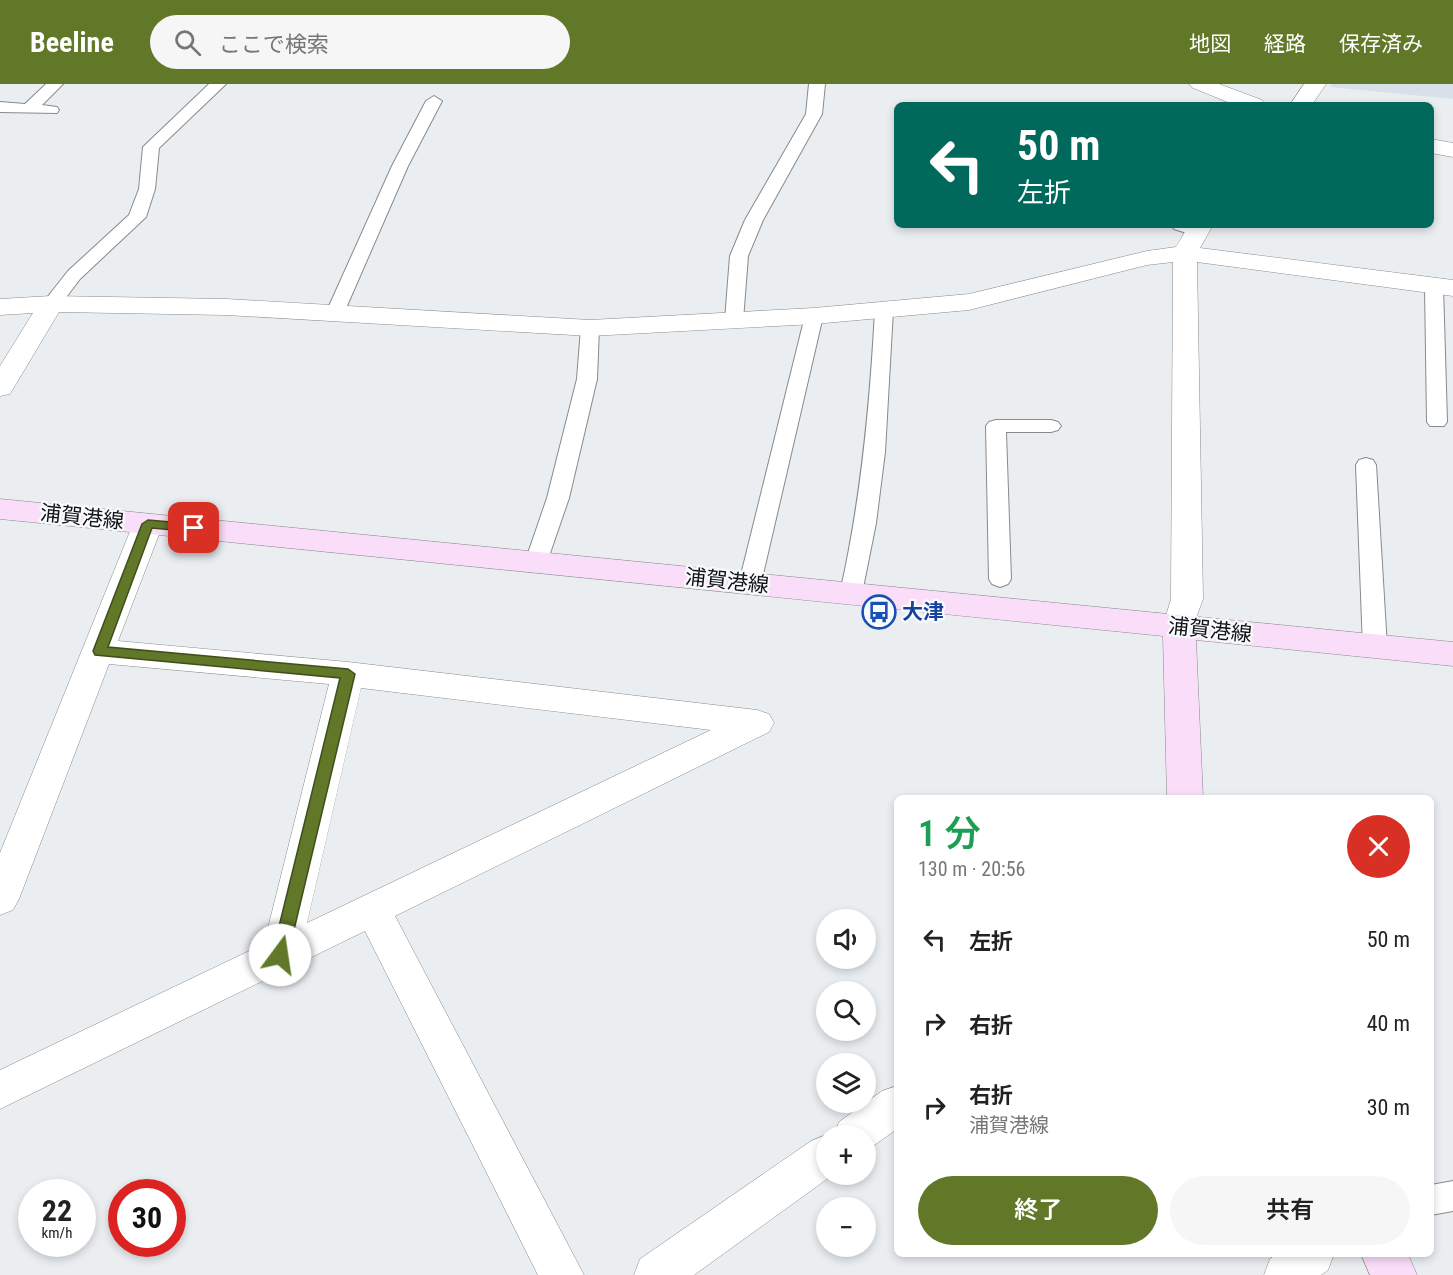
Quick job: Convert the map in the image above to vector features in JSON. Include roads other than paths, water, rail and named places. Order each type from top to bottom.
[{"type":"main road","name":"浦賀港線","points":[[0,509],[1453,654]]},
{"type":"main road","points":[[1179,626],[1185,795]]},
{"type":"main road","points":[[1385,1257],[1395,1275]]},
{"type":"street","points":[[1200,84],[1246,102]]},
{"type":"street","points":[[1303,102],[1315,84]]},
{"type":"street","points":[[1434,147],[1453,150]]},
{"type":"street","points":[[0,307],[51,304],[226,307],[590,328],[814,316],[969,302],[1147,258],[1190,233],[1444,287]]},
{"type":"street","points":[[1179,626],[1187,599],[1190,233]]},
{"type":"street","points":[[0,388],[51,304]]},
{"type":"street","points":[[0,899],[100,651],[148,524]]},
{"type":"street","points":[[0,1090],[756,723],[348,674],[100,651]]},
{"type":"street","points":[[280,955],[348,674]]},
{"type":"street","points":[[372,910],[562,1275]]},
{"type":"street","points":[[869,1125],[894,1107]]},
{"type":"street","points":[[656,1275],[816,1162]]},
{"type":"street","points":[[1286,1275],[1308,1257]]},
{"type":"lane","points":[[28,109],[55,84]]},
{"type":"lane","points":[[51,304],[75,275],[137,217],[147,189],[151,147],[218,84]]},
{"type":"lane","points":[[734,320],[739,256],[754,220],[814,114],[817,84]]},
{"type":"lane","points":[[334,315],[400,166],[434,101]]},
{"type":"lane","points":[[3,110],[51,110]]},
{"type":"lane","points":[[1437,422],[1444,287]]},
{"type":"lane","points":[[851,593],[859,564],[879,426],[884,310]]},
{"type":"lane","points":[[750,583],[814,316]]},
{"type":"lane","points":[[536,562],[558,498],[587,379],[590,328]]},
{"type":"lane","points":[[1000,579],[996,426],[1051,426]]},
{"type":"lane","points":[[1366,465],[1375,647]]},
{"type":"lane","points":[[1434,1199],[1453,1196]]},
{"type":"place","name":"大津","points":[[879,612]]}]
